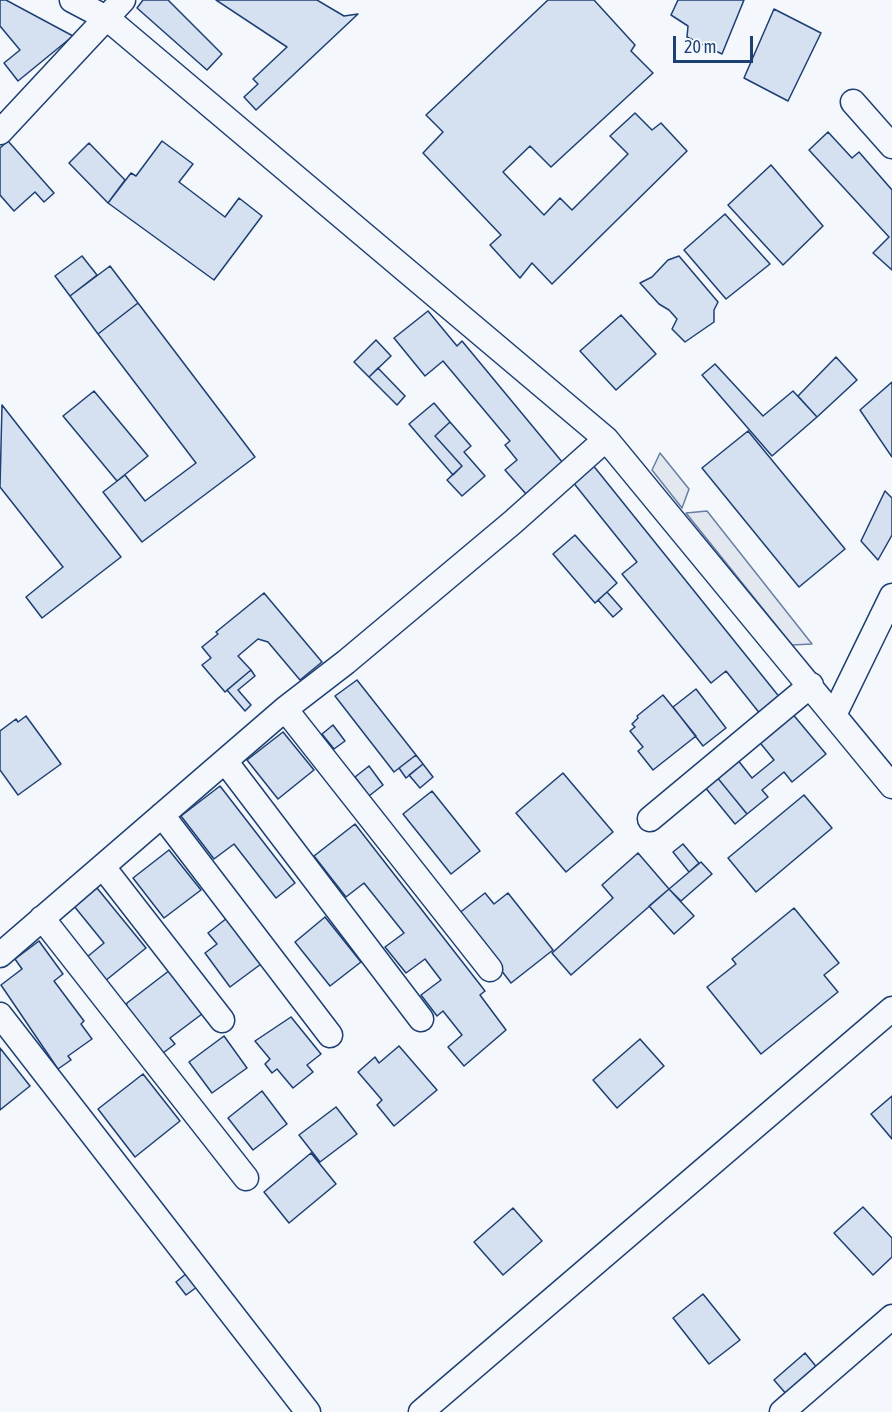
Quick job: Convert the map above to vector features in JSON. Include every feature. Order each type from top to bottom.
[{"type":"street","points":[[72,0],[108,19],[606,440],[811,685],[892,786]]},
{"type":"street","points":[[0,132],[108,19],[123,0]]},
{"type":"street","points":[[853,102],[892,146]]},
{"type":"street","points":[[0,955],[285,709],[504,530],[606,440]]},
{"type":"street","points":[[834,715],[892,596]]},
{"type":"street","points":[[650,819],[811,685]]},
{"type":"street","points":[[285,709],[490,969]]},
{"type":"street","points":[[225,761],[421,1019]]},
{"type":"street","points":[[162,815],[330,1035]]},
{"type":"street","points":[[103,867],[222,1020]]},
{"type":"street","points":[[42,918],[246,1178]]},
{"type":"street","points":[[421,1412],[892,1009]]},
{"type":"street","points":[[0,1015],[308,1412]]},
{"type":"street","points":[[782,1412],[892,1317]]},
{"type":"shaded area","points":[[660,453],[689,489],[682,508],[652,470]]},
{"type":"shaded area","points":[[707,511],[812,644],[792,645],[686,513]]},
{"type":"building","points":[[0,0],[6,0],[73,36],[18,81],[4,63],[20,50],[0,26]]},
{"type":"building","points":[[143,0],[168,0],[222,54],[207,70],[137,8]]},
{"type":"building","points":[[216,0],[317,0],[344,16],[358,14],[256,110],[244,97],[258,84],[253,79],[287,47]]},
{"type":"building","points":[[548,0],[594,0],[635,45],[631,51],[653,73],[551,167],[530,146],[503,172],[544,215],[560,198],[572,210],[628,154],[610,136],[635,113],[652,130],[661,123],[687,151],[552,284],[532,263],[520,278],[490,245],[501,235],[423,153],[443,132],[426,115]]},
{"type":"building","points":[[678,0],[744,0],[722,54],[687,37],[688,26],[671,15]]},
{"type":"building","points":[[774,9],[821,33],[788,101],[744,78]]},
{"type":"building","points":[[828,132],[852,158],[859,152],[892,190],[892,270],[873,253],[889,237],[809,150]]},
{"type":"building","points":[[8,141],[54,193],[44,202],[35,192],[14,211],[0,195],[0,148]]},
{"type":"building","points":[[162,141],[193,164],[179,182],[225,217],[239,198],[262,216],[214,280],[108,203],[131,173],[136,176]]},
{"type":"building","points":[[89,143],[125,180],[108,203],[69,163]]},
{"type":"building","points":[[771,165],[823,226],[783,265],[728,205]]},
{"type":"building","points":[[725,214],[770,264],[726,299],[684,250]]},
{"type":"building","points":[[82,256],[97,275],[70,296],[55,276]]},
{"type":"building","points":[[679,256],[718,302],[714,310],[714,322],[685,342],[672,329],[677,319],[659,304],[640,283],[652,277],[668,260]]},
{"type":"building","points":[[110,266],[138,303],[98,334],[70,296]]},
{"type":"building","points":[[138,303],[255,457],[142,542],[103,492],[125,475],[145,501],[196,463],[98,334]]},
{"type":"building","points":[[428,311],[457,346],[462,341],[563,463],[526,494],[505,470],[517,460],[505,445],[510,441],[443,361],[425,376],[394,338]]},
{"type":"building","points":[[621,315],[656,354],[616,390],[580,351]]},
{"type":"building","points":[[376,340],[391,356],[369,377],[354,362]]},
{"type":"building","points":[[836,357],[857,380],[817,417],[798,396]]},
{"type":"building","points":[[715,364],[763,416],[793,391],[817,417],[772,456],[702,375]]},
{"type":"building","points":[[378,368],[405,396],[397,405],[369,377]]},
{"type":"building","points":[[892,382],[892,457],[860,410]]},
{"type":"building","points":[[94,391],[148,456],[117,481],[63,416]]},
{"type":"building","points":[[434,403],[450,422],[435,436],[462,466],[453,475],[409,424]]},
{"type":"building","points":[[2,405],[121,557],[42,618],[26,597],[63,567],[0,487]]},
{"type":"building","points":[[450,422],[471,446],[464,452],[485,476],[462,496],[447,480],[462,466],[435,436]]},
{"type":"building","points":[[748,431],[845,549],[799,587],[702,468]]},
{"type":"building","points":[[592,464],[781,699],[761,715],[726,671],[711,683],[622,574],[637,562],[572,481]]},
{"type":"building","points":[[885,491],[892,498],[892,535],[878,560],[861,541]]},
{"type":"building","points":[[575,535],[617,583],[595,603],[553,554]]},
{"type":"building","points":[[607,592],[622,609],[613,617],[598,600]]},
{"type":"building","points":[[264,593],[322,662],[300,680],[268,642],[258,639],[238,656],[251,670],[225,692],[202,665],[211,658],[202,647],[218,634],[216,632]]},
{"type":"building","points":[[251,670],[255,676],[238,690],[251,705],[245,711],[227,690]]},
{"type":"building","points":[[357,680],[416,755],[394,772],[335,696]]},
{"type":"building","points":[[696,689],[726,728],[703,746],[673,707]]},
{"type":"building","points":[[663,695],[696,736],[653,770],[638,751],[643,747],[630,731],[635,727],[632,724],[638,718],[637,716]]},
{"type":"building","points":[[791,712],[826,754],[792,782],[784,772],[762,790],[768,797],[747,814],[716,776],[737,759],[752,778],[774,760],[757,739]]},
{"type":"building","points":[[26,716],[61,764],[18,795],[0,770],[0,731],[16,719],[18,722]]},
{"type":"building","points":[[333,725],[345,741],[334,749],[322,734]]},
{"type":"building","points":[[283,732],[314,770],[278,799],[247,760]]},
{"type":"building","points":[[416,755],[423,764],[406,778],[399,768]]},
{"type":"building","points":[[423,764],[433,777],[420,788],[409,775]]},
{"type":"building","points":[[369,766],[383,785],[369,796],[355,777]]},
{"type":"building","points":[[563,773],[613,832],[566,872],[516,813]]},
{"type":"building","points":[[716,776],[747,814],[735,824],[704,786]]},
{"type":"building","points":[[220,786],[295,883],[276,898],[234,844],[214,859],[181,816]]},
{"type":"building","points":[[432,791],[480,851],[451,874],[403,814]]},
{"type":"building","points":[[804,795],[832,828],[756,892],[728,858]]},
{"type":"building","points":[[355,824],[485,991],[480,995],[506,1030],[464,1066],[448,1047],[462,1035],[443,1011],[437,1016],[421,995],[441,980],[425,959],[406,973],[385,947],[404,933],[364,883],[346,897],[314,856]]},
{"type":"building","points":[[683,844],[699,863],[689,872],[673,852]]},
{"type":"building","points":[[169,850],[201,890],[164,918],[133,878]]},
{"type":"building","points":[[638,853],[669,889],[571,975],[552,953],[613,898],[602,885]]},
{"type":"building","points":[[701,862],[712,874],[681,901],[669,889]]},
{"type":"building","points":[[97,888],[146,948],[105,981],[87,957],[104,943],[74,906]]},
{"type":"building","points":[[669,889],[694,916],[674,934],[649,906]]},
{"type":"building","points":[[485,893],[494,904],[508,893],[553,950],[511,983],[458,914]]},
{"type":"building","points":[[794,908],[839,963],[824,975],[838,992],[761,1054],[707,987],[736,964],[732,959]]},
{"type":"building","points":[[325,917],[361,962],[330,986],[295,942]]},
{"type":"building","points":[[227,918],[261,964],[230,987],[205,953],[217,944],[208,933]]},
{"type":"building","points":[[39,941],[63,974],[54,981],[84,1021],[81,1024],[92,1039],[68,1056],[71,1060],[58,1069],[1,985],[22,969],[15,959]]},
{"type":"building","points":[[170,970],[204,1007],[202,1014],[170,1038],[175,1044],[159,1056],[125,1012],[127,1003]]},
{"type":"building","points":[[291,1017],[321,1054],[307,1065],[313,1072],[293,1088],[277,1069],[272,1073],[265,1064],[270,1059],[255,1041]]},
{"type":"building","points":[[224,1036],[247,1068],[212,1093],[189,1062]]},
{"type":"building","points":[[640,1039],[664,1066],[617,1108],[593,1080]]},
{"type":"building","points":[[399,1046],[437,1090],[394,1126],[377,1105],[382,1100],[358,1072],[375,1057],[379,1063]]},
{"type":"building","points":[[0,1048],[30,1086],[0,1110]]},
{"type":"building","points":[[143,1074],[180,1121],[135,1157],[98,1109]]},
{"type":"building","points":[[262,1091],[287,1124],[253,1150],[228,1118]]},
{"type":"building","points":[[892,1096],[892,1139],[871,1114]]},
{"type":"building","points":[[336,1107],[357,1134],[320,1162],[299,1135]]},
{"type":"building","points":[[311,1153],[336,1184],[289,1223],[264,1192]]},
{"type":"building","points":[[863,1207],[892,1238],[892,1257],[873,1275],[834,1233]]},
{"type":"building","points":[[513,1208],[542,1241],[503,1275],[474,1242]]},
{"type":"building","points":[[187,1273],[197,1287],[186,1295],[176,1282]]},
{"type":"building","points":[[703,1294],[740,1340],[709,1364],[673,1318]]},
{"type":"building","points":[[805,1353],[819,1370],[788,1396],[774,1380]]}]
